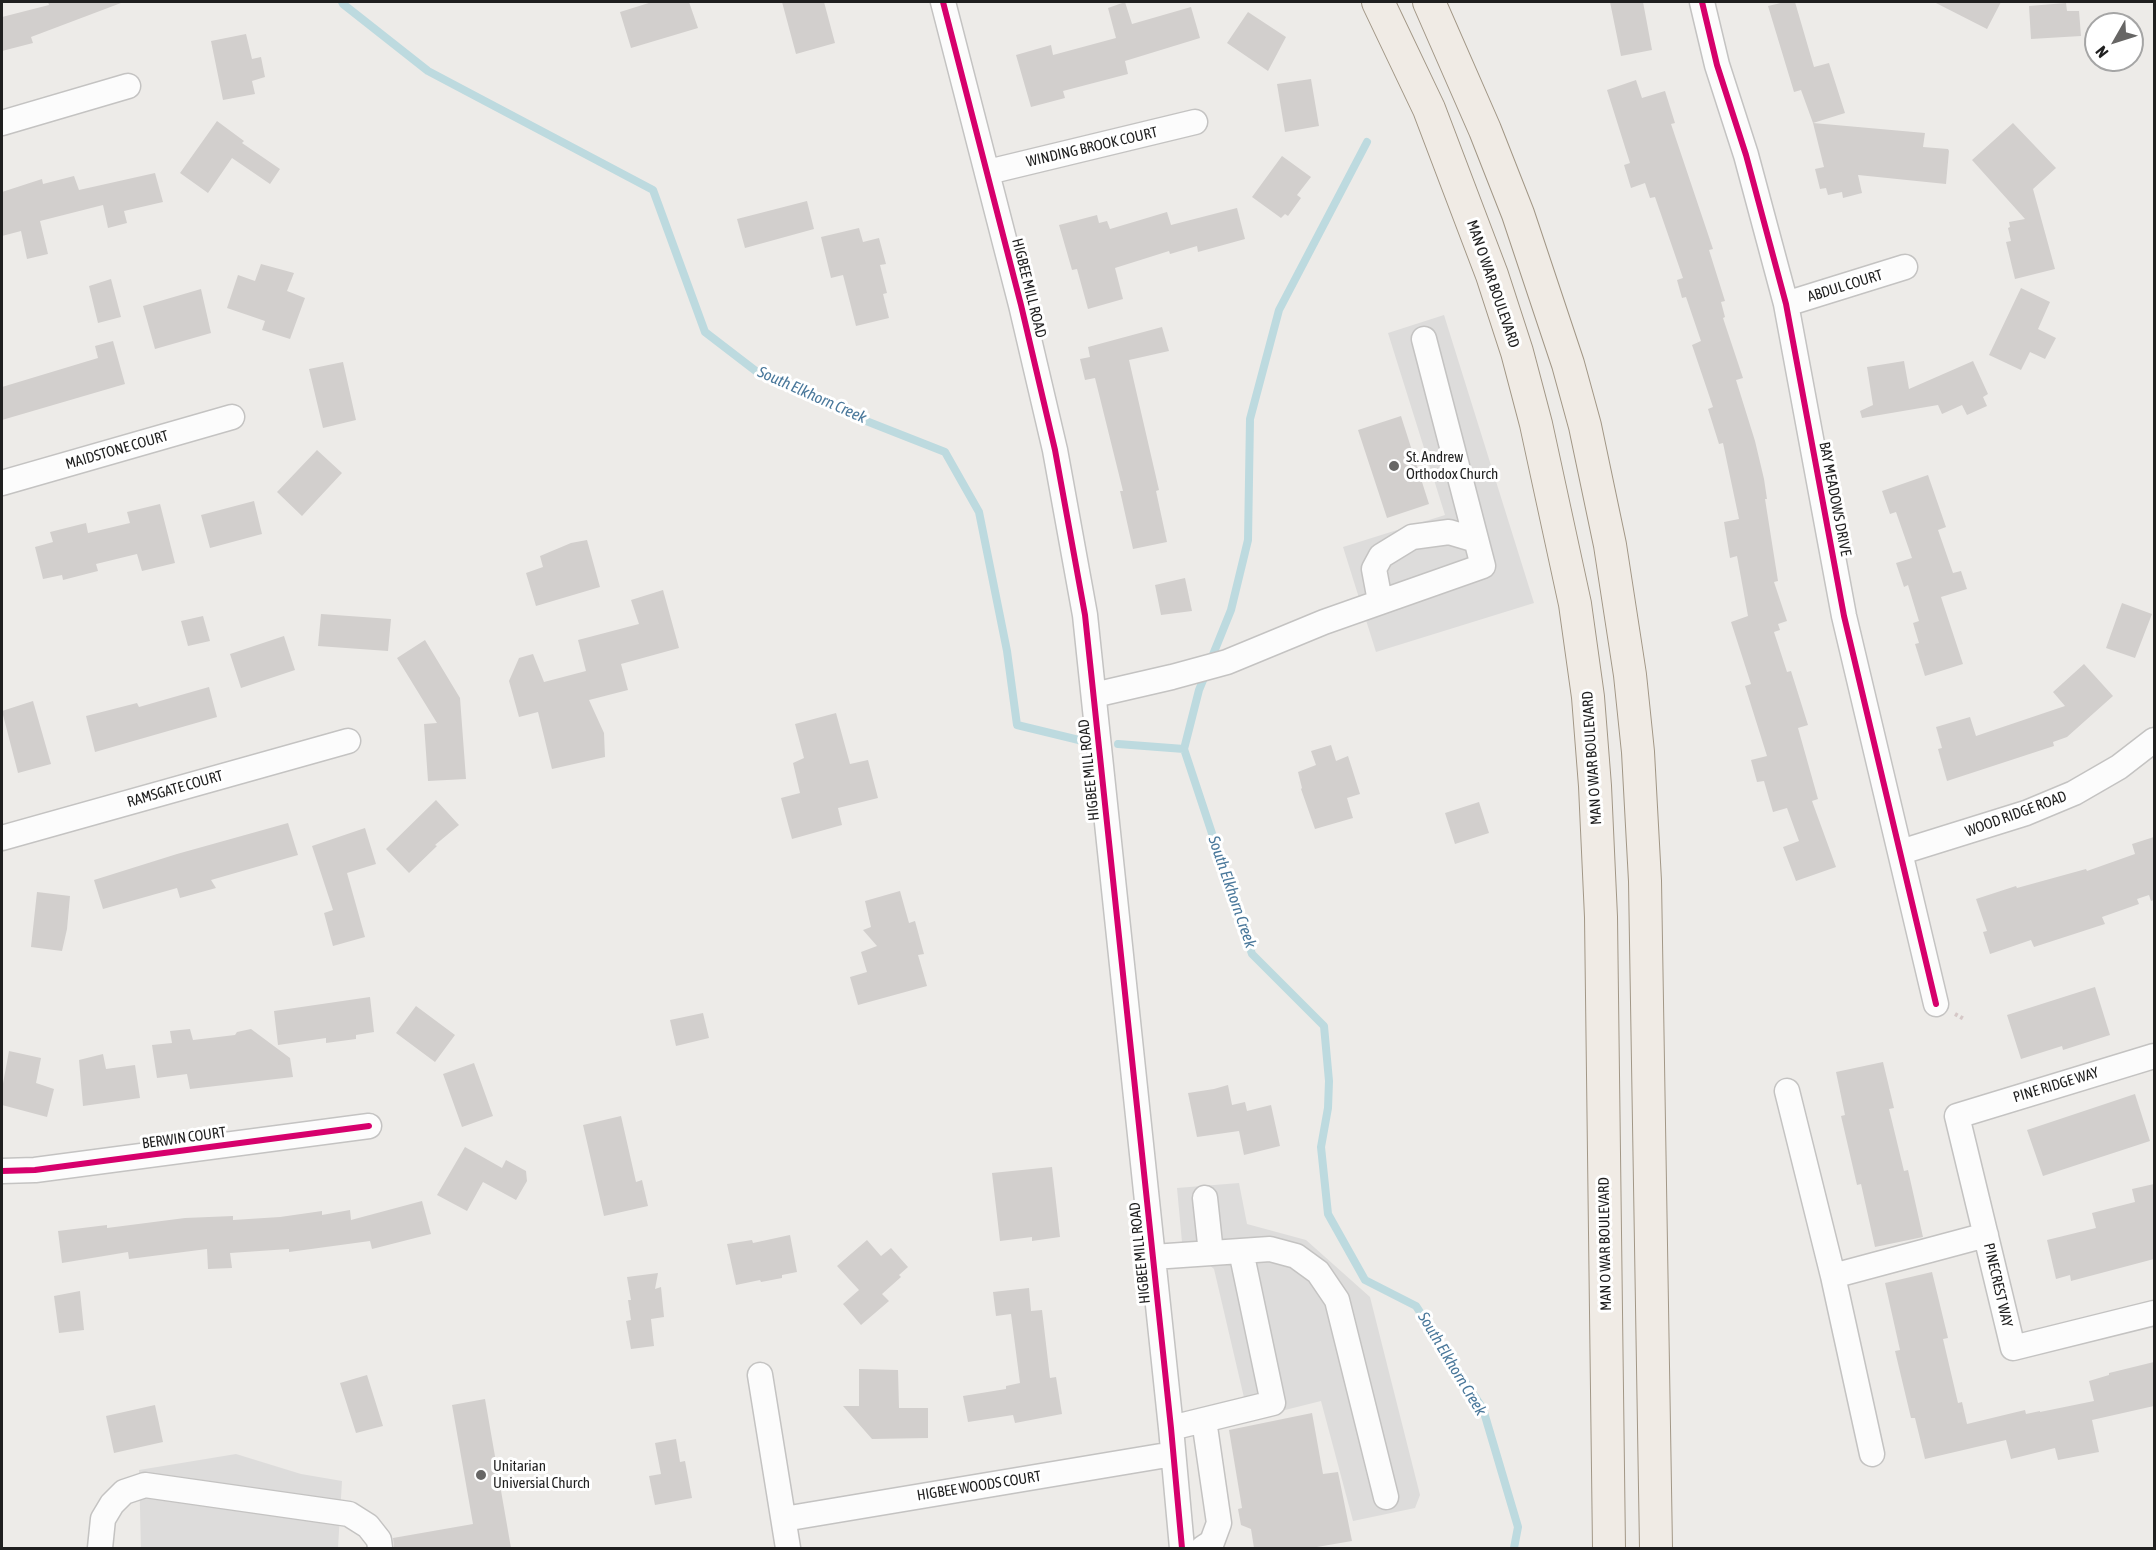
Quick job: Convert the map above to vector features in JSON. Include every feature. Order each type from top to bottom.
[{"type":"main road","name":"MAN O WAR BOULEVARD","points":[[1378,2],[1429,109],[1492,275],[1517,352],[1536,424],[1575,604],[1588,697],[1601,929],[1609,1548]]},
{"type":"main road","points":[[1429,2],[1485,130],[1518,214],[1568,363],[1585,426],[1610,545],[1630,675],[1638,753],[1645,881],[1656,1548]]},
{"type":"street","name":"HIGBEE MILL ROAD","points":[[943,2],[988,172],[1055,450],[1080,580],[1094,695],[1182,1548]]},
{"type":"street","name":"BAY MEADOWS DRIVE","points":[[1702,2],[1717,65],[1752,178],[1786,304],[1844,616],[1936,1004]]},
{"type":"street","points":[[2,123],[128,86]]},
{"type":"street","name":"WINDING BROOK COURT","points":[[988,172],[1195,122]]},
{"type":"street","name":"ABDUL COURT","points":[[1786,304],[1905,267]]},
{"type":"street","points":[[1094,695],[1227,662],[1324,622],[1483,566],[1424,339]]},
{"type":"street","name":"MAIDSTONE COURT","points":[[2,483],[232,417]]},
{"type":"street","points":[[1380,602],[1374,568],[1381,556],[1412,537],[1449,532],[1476,540]]},
{"type":"street","name":"WOOD RIDGE ROAD","points":[[1901,852],[2026,813],[2073,793],[2119,767],[2154,740]]},
{"type":"street","name":"RAMSGATE COURT","points":[[2,838],[348,741]]},
{"type":"street","name":"PINE RIDGE WAY","points":[[1957,1116],[2154,1056]]},
{"type":"street","points":[[1787,1091],[1833,1276],[1872,1454]]},
{"type":"street","name":"PINECREST WAY","points":[[1957,1116],[2013,1348],[2154,1313]]},
{"type":"street","name":"BERWIN COURT","points":[[2,1172],[35,1170],[369,1126]]},
{"type":"street","points":[[1205,1197],[1211,1253]]},
{"type":"street","points":[[1833,1276],[1986,1235]]},
{"type":"street","points":[[1153,1257],[1269,1249],[1296,1256],[1318,1272],[1337,1300],[1386,1497]]},
{"type":"street","points":[[1171,1428],[1273,1403],[1241,1251]]},
{"type":"street","points":[[760,1375],[789,1548]]},
{"type":"street","points":[[1203,1548],[1212,1542],[1219,1523],[1204,1420]]},
{"type":"street","name":"HIGBEE WOODS COURT","points":[[784,1519],[1173,1454]]},
{"type":"street","points":[[100,1548],[103,1519],[112,1504],[124,1492],[145,1485],[349,1514],[368,1526],[379,1540],[380,1548]]},
{"type":"shaded area","points":[[1444,315],[1534,603],[1376,652],[1343,547],[1445,515],[1388,333]]},
{"type":"shaded area","points":[[1239,1183],[1247,1224],[1306,1240],[1370,1297],[1420,1495],[1415,1508],[1353,1521],[1321,1401],[1249,1419],[1214,1269],[1182,1242],[1177,1188]]},
{"type":"shaded area","points":[[236,1454],[301,1474],[342,1481],[338,1548],[141,1548],[139,1470]]},
{"type":"building","points":[[48,2],[121,3],[31,37],[33,43],[2,51],[2,17],[49,5]]},
{"type":"building","points":[[652,2],[689,2],[698,28],[631,48],[620,12]]},
{"type":"building","points":[[782,2],[824,2],[835,43],[796,54]]},
{"type":"building","points":[[1125,2],[1132,24],[1191,7],[1200,38],[1125,61],[1128,74],[1063,91],[1065,98],[1031,107],[1016,55],[1051,45],[1053,55],[1116,38],[1108,8]]},
{"type":"building","points":[[1610,2],[1643,2],[1652,50],[1621,56]]},
{"type":"building","points":[[1795,2],[1814,67],[1829,63],[1845,113],[1813,123],[1801,90],[1794,92],[1768,6]]},
{"type":"building","points":[[1934,2],[2001,2],[1987,29]]},
{"type":"building","points":[[2066,3],[2067,11],[2079,11],[2081,36],[2031,39],[2029,6]]},
{"type":"building","points":[[1248,12],[1286,37],[1268,71],[1227,43]]},
{"type":"building","points":[[246,34],[252,59],[261,57],[265,77],[252,81],[255,94],[223,100],[211,41]]},
{"type":"building","points":[[1311,79],[1319,126],[1285,132],[1277,84]]},
{"type":"building","points":[[1636,80],[1642,98],[1665,91],[1675,123],[1671,124],[1713,249],[1709,250],[1725,301],[1721,302],[1725,317],[1723,318],[1743,378],[1736,380],[1764,479],[1778,581],[1774,582],[1787,621],[1778,624],[1780,630],[1774,632],[1787,672],[1791,671],[1808,725],[1798,728],[1818,799],[1812,801],[1836,867],[1796,881],[1783,847],[1799,841],[1787,808],[1773,812],[1764,781],[1757,782],[1751,760],[1767,756],[1745,686],[1751,684],[1731,622],[1748,616],[1737,556],[1730,558],[1724,522],[1739,519],[1723,443],[1719,444],[1708,409],[1713,407],[1692,345],[1701,341],[1686,297],[1682,298],[1677,280],[1683,278],[1655,197],[1650,198],[1645,183],[1631,188],[1624,165],[1630,163],[1607,90]]},
{"type":"building","points":[[217,121],[244,141],[242,143],[280,169],[270,184],[232,158],[208,193],[180,173]]},
{"type":"building","points":[[1813,123],[1925,133],[1923,147],[1948,149],[1949,151],[1946,184],[1858,175],[1862,193],[1843,198],[1842,192],[1828,195],[1826,188],[1820,189],[1815,169],[1824,167]]},
{"type":"building","points":[[2013,123],[2056,168],[2033,189],[2055,269],[2015,279],[2006,242],[2011,241],[2009,222],[2025,219],[1972,160]]},
{"type":"building","points":[[1282,156],[1311,177],[1297,195],[1301,198],[1288,216],[1285,214],[1281,218],[1252,197]]},
{"type":"building","points":[[155,173],[163,202],[124,211],[127,223],[108,228],[103,205],[40,221],[48,254],[27,259],[21,231],[2,236],[2,192],[42,179],[43,184],[74,176],[79,190]]},
{"type":"building","points":[[807,201],[814,229],[745,248],[737,219]]},
{"type":"building","points":[[1237,208],[1245,239],[1198,252],[1197,246],[1170,254],[1169,251],[1115,268],[1123,299],[1088,309],[1077,269],[1072,270],[1059,225],[1097,215],[1099,223],[1107,221],[1110,229],[1167,212],[1171,225]]},
{"type":"building","points":[[859,228],[863,242],[879,238],[886,264],[880,265],[887,293],[883,294],[889,318],[856,326],[843,275],[831,278],[821,237]]},
{"type":"building","points":[[261,264],[294,273],[287,291],[305,298],[290,339],[262,330],[265,321],[227,308],[238,275],[255,281]]},
{"type":"building","points":[[111,279],[121,317],[98,323],[89,286]]},
{"type":"building","points":[[2021,288],[2050,302],[2038,329],[2056,338],[2045,359],[2030,352],[2021,370],[1989,355]]},
{"type":"building","points":[[201,289],[211,333],[155,349],[143,306]]},
{"type":"building","points":[[1162,327],[1169,351],[1129,360],[1159,490],[1156,491],[1167,542],[1133,549],[1120,491],[1123,491],[1095,378],[1085,380],[1080,359],[1090,357],[1088,347]]},
{"type":"building","points":[[113,341],[125,384],[2,420],[2,387],[98,358],[95,346]]},
{"type":"building","points":[[1904,361],[1909,389],[1973,361],[1988,394],[1983,397],[1987,406],[1967,415],[1962,405],[1942,414],[1938,405],[1862,418],[1860,411],[1873,405],[1867,367]]},
{"type":"building","points":[[343,362],[356,420],[323,428],[309,369]]},
{"type":"building","name":"St. Andrew Orthodox Church","points":[[1401,416],[1429,504],[1387,518],[1358,430]]},
{"type":"building","points":[[317,450],[342,473],[302,516],[277,492]]},
{"type":"building","points":[[1928,475],[1946,527],[1938,530],[1953,573],[1961,571],[1967,589],[1941,597],[1963,664],[1925,676],[1915,644],[1919,643],[1913,623],[1919,621],[1908,585],[1904,587],[1896,563],[1912,558],[1896,512],[1890,514],[1882,491]]},
{"type":"building","points":[[254,501],[262,534],[210,548],[201,515]]},
{"type":"building","points":[[160,504],[175,563],[142,571],[137,554],[96,564],[98,571],[63,580],[62,575],[43,579],[35,547],[53,542],[50,532],[86,523],[88,533],[130,523],[127,512]]},
{"type":"building","points":[[587,540],[600,587],[536,606],[526,573],[543,567],[540,556],[571,543]]},
{"type":"building","points":[[1185,578],[1192,611],[1161,615],[1155,585]]},
{"type":"building","points":[[663,590],[679,648],[621,664],[628,690],[589,700],[604,733],[605,757],[552,769],[538,712],[519,717],[509,681],[519,658],[533,654],[544,682],[586,671],[578,640],[639,624],[631,600]]},
{"type":"building","points":[[2122,603],[2152,614],[2135,658],[2106,648]]},
{"type":"building","points":[[321,614],[391,619],[388,651],[318,646]]},
{"type":"building","points":[[203,616],[210,641],[188,646],[181,621]]},
{"type":"building","points":[[284,636],[295,670],[241,688],[230,654]]},
{"type":"building","points":[[425,640],[460,698],[466,779],[428,781],[424,724],[437,723],[397,658]]},
{"type":"building","points":[[2084,664],[2113,696],[2067,737],[2053,742],[2054,746],[1947,781],[1938,749],[1942,748],[1936,727],[1970,717],[1976,736],[2065,706],[2053,692]]},
{"type":"building","points":[[209,687],[217,717],[95,752],[86,716],[137,703],[139,707]]},
{"type":"building","points":[[33,701],[51,764],[18,773],[2,711]]},
{"type":"building","points":[[836,713],[850,764],[868,760],[878,798],[838,808],[842,825],[792,839],[781,798],[800,793],[793,763],[804,758],[795,724]]},
{"type":"building","points":[[1331,745],[1336,761],[1348,756],[1360,794],[1347,798],[1353,818],[1315,829],[1301,789],[1298,772],[1316,765],[1311,751]]},
{"type":"building","points":[[436,800],[459,825],[435,845],[437,846],[409,873],[386,849]]},
{"type":"building","points":[[1479,802],[1489,833],[1455,844],[1445,813]]},
{"type":"building","points":[[288,823],[298,855],[211,880],[216,888],[180,898],[177,888],[103,909],[94,880]]},
{"type":"building","points":[[365,828],[376,864],[347,873],[365,937],[333,946],[324,913],[333,910],[312,846]]},
{"type":"building","points":[[2154,837],[2154,900],[2151,901],[2149,895],[2137,899],[2139,904],[2102,917],[2105,924],[2034,947],[2031,940],[1990,954],[1983,932],[1987,931],[1976,899],[2016,886],[2017,888],[2086,869],[2087,871],[2135,854],[2132,844]]},
{"type":"building","points":[[900,891],[909,923],[915,921],[924,954],[918,955],[927,986],[858,1005],[850,977],[867,972],[861,952],[877,946],[863,930],[871,927],[865,901]]},
{"type":"building","points":[[37,892],[70,896],[62,951],[31,947]]},
{"type":"building","points":[[2095,987],[2110,1035],[2063,1050],[2062,1046],[2021,1059],[2007,1015]]},
{"type":"building","points":[[370,997],[374,1032],[356,1035],[356,1039],[326,1043],[326,1038],[278,1045],[274,1011]]},
{"type":"building","points":[[416,1006],[455,1035],[435,1062],[396,1033]]},
{"type":"building","points":[[703,1013],[709,1038],[676,1046],[670,1020]]},
{"type":"building","points":[[190,1029],[193,1040],[235,1035],[237,1032],[251,1029],[290,1058],[293,1077],[190,1089],[187,1074],[157,1078],[152,1045],[172,1043],[170,1031]]},
{"type":"building","points":[[9,1051],[41,1058],[36,1083],[54,1089],[47,1117],[2,1105],[2,1089]]},
{"type":"building","points":[[103,1054],[106,1069],[135,1065],[140,1098],[83,1106],[79,1060]]},
{"type":"building","points":[[1883,1062],[1894,1108],[1889,1109],[1904,1171],[1908,1170],[1923,1237],[1875,1247],[1861,1184],[1857,1185],[1841,1116],[1845,1115],[1836,1072]]},
{"type":"building","points":[[474,1063],[493,1116],[462,1127],[443,1074]]},
{"type":"building","points":[[1228,1085],[1232,1105],[1245,1102],[1247,1111],[1271,1105],[1280,1146],[1244,1155],[1239,1131],[1197,1137],[1188,1093]]},
{"type":"building","points":[[2135,1094],[2150,1141],[2043,1176],[2027,1130]]},
{"type":"building","points":[[621,1116],[636,1182],[642,1180],[648,1206],[604,1216],[583,1125]]},
{"type":"building","points":[[465,1147],[502,1168],[506,1160],[526,1171],[527,1181],[516,1200],[483,1182],[467,1211],[437,1195]]},
{"type":"building","points":[[1052,1167],[1060,1237],[1032,1241],[1032,1237],[1000,1241],[992,1173]]},
{"type":"building","points":[[2154,1184],[2154,1259],[2071,1281],[2070,1275],[2056,1279],[2047,1240],[2096,1228],[2092,1213],[2135,1202],[2132,1189]]},
{"type":"building","points":[[422,1201],[431,1234],[372,1249],[370,1241],[289,1252],[289,1249],[230,1253],[232,1268],[208,1269],[207,1249],[129,1259],[128,1252],[62,1263],[58,1231],[107,1225],[107,1228],[185,1218],[233,1216],[233,1220],[322,1211],[322,1215],[350,1210],[351,1220]]},
{"type":"building","points":[[790,1235],[797,1272],[782,1275],[782,1278],[736,1285],[727,1244],[752,1240],[753,1243]]},
{"type":"building","points":[[867,1240],[881,1256],[891,1248],[908,1267],[899,1275],[901,1277],[882,1294],[889,1301],[861,1325],[843,1304],[859,1290],[837,1266]]},
{"type":"building","points":[[1932,1272],[1948,1338],[1943,1339],[1958,1403],[1962,1402],[1967,1424],[2025,1410],[2026,1414],[2094,1401],[2089,1381],[2109,1375],[2109,1373],[2154,1362],[2154,1406],[2092,1420],[2099,1452],[2058,1460],[2055,1448],[2011,1459],[2006,1440],[1925,1459],[1915,1418],[1911,1418],[1895,1351],[1900,1350],[1885,1283]]},
{"type":"building","points":[[658,1273],[655,1289],[661,1287],[664,1317],[651,1319],[654,1346],[631,1349],[626,1321],[631,1320],[628,1300],[631,1300],[627,1277]]},
{"type":"building","points":[[1029,1288],[1031,1311],[1042,1310],[1050,1378],[1056,1377],[1062,1414],[1015,1423],[1013,1415],[968,1422],[963,1396],[1006,1389],[1006,1386],[1020,1383],[1011,1314],[996,1316],[993,1292]]},
{"type":"building","points":[[80,1291],[84,1330],[59,1333],[54,1296]]},
{"type":"building","points":[[859,1369],[898,1370],[899,1408],[928,1408],[928,1438],[872,1439],[843,1406],[859,1406]]},
{"type":"building","points":[[367,1375],[383,1426],[356,1433],[340,1383]]},
{"type":"building","name":"Unitarian Universial Church","points":[[485,1399],[511,1548],[394,1548],[393,1538],[473,1524],[452,1405]]},
{"type":"building","points":[[155,1405],[163,1442],[114,1453],[106,1416]]},
{"type":"building","points":[[1312,1413],[1323,1474],[1338,1472],[1352,1541],[1311,1548],[1254,1548],[1251,1529],[1241,1525],[1238,1509],[1242,1508],[1229,1430]]},
{"type":"building","points":[[676,1439],[680,1462],[685,1461],[692,1498],[655,1505],[649,1476],[661,1474],[655,1443]]},
{"type":"waterway","name":"South Elkhorn Creek","points":[[342,2],[428,71],[653,190],[705,332],[761,375],[856,417],[945,452],[979,512],[1007,651],[1017,725],[1083,741]]},
{"type":"waterway","points":[[1210,662],[1231,610],[1248,540],[1250,419],[1279,310],[1367,142]]},
{"type":"waterway","points":[[1184,749],[1199,690],[1206,673]]},
{"type":"waterway","name":"South Elkhorn Creek","points":[[1118,744],[1184,749],[1252,954],[1324,1026],[1329,1081],[1328,1108],[1321,1147],[1328,1214],[1365,1280],[1416,1306],[1483,1409],[1518,1527],[1514,1548]]},
{"type":"cycle path","points":[[943,2],[1021,305],[1055,450],[1085,615],[1182,1548]]},
{"type":"cycle path","points":[[1702,2],[1717,65],[1746,155],[1786,304],[1844,616],[1936,1004]]},
{"type":"cycle path","points":[[2,1171],[35,1170],[369,1126]]},
{"type":"place","name":"St. Andrew Orthodox Church","points":[[1394,466]]},
{"type":"place","name":"Unitarian Universial Church","points":[[481,1475]]}]
